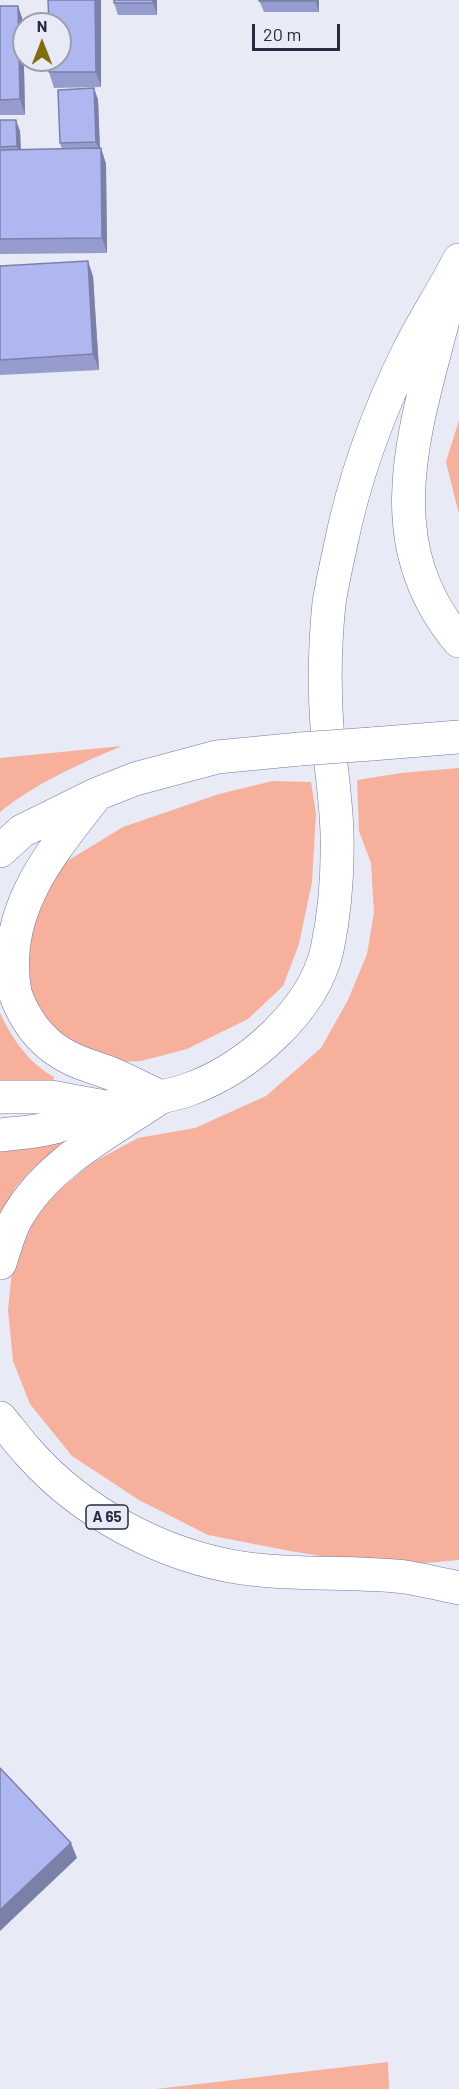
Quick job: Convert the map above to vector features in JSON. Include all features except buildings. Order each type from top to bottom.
[{"type":"main road","points":[[458,262],[417,423],[408,500],[418,574],[436,612],[459,641]]},
{"type":"main road","points":[[0,1135],[54,1127],[107,1108],[189,1089],[212,1079],[255,1052],[271,1038],[304,1000],[316,979],[327,951],[335,885],[337,836],[335,791],[327,726],[326,663],[334,574],[350,502],[376,422],[411,346],[458,262]]},
{"type":"main road","points":[[0,851],[22,831],[96,794],[135,778],[217,757],[459,737]]},
{"type":"main road","points":[[96,794],[24,890],[9,936],[9,968],[21,1010],[33,1029],[45,1041],[79,1064],[106,1072],[161,1097]]},
{"type":"main road","points":[[0,1097],[51,1097],[107,1108]]},
{"type":"main road","points":[[0,1263],[15,1220],[31,1196],[52,1173],[161,1097]]},
{"type":"main road","name":"A 65","points":[[0,1418],[30,1455],[87,1504],[133,1531],[164,1546],[202,1560],[242,1568],[315,1574],[405,1577],[459,1587]]},
{"type":"main road","name":"A 65","points":[[405,1577],[459,1569]]},
{"type":"shaded area","points":[[459,420],[459,514],[446,462]]},
{"type":"shaded area","points":[[122,746],[43,783],[0,812],[0,758]]},
{"type":"shaded area","points":[[459,768],[459,1560],[416,1564],[357,1562],[208,1535],[139,1500],[72,1456],[30,1404],[13,1361],[8,1310],[12,1270],[21,1234],[47,1200],[92,1163],[138,1138],[195,1128],[266,1096],[321,1048],[348,1000],[367,954],[374,913],[371,863],[359,831],[357,780],[401,773]]},
{"type":"shaded area","points":[[273,781],[311,782],[316,814],[312,882],[299,944],[283,986],[248,1019],[187,1049],[141,1061],[117,1062],[76,1049],[31,1003],[21,929],[36,891],[69,860],[123,827],[219,794]]},
{"type":"shaded area","points":[[0,1013],[22,1050],[54,1077],[52,1087],[0,1088]]},
{"type":"shaded area","points":[[61,1141],[64,1145],[34,1167],[15,1188],[0,1217],[0,1152]]},
{"type":"shaded area","points":[[388,2062],[389,2089],[156,2089]]}]
